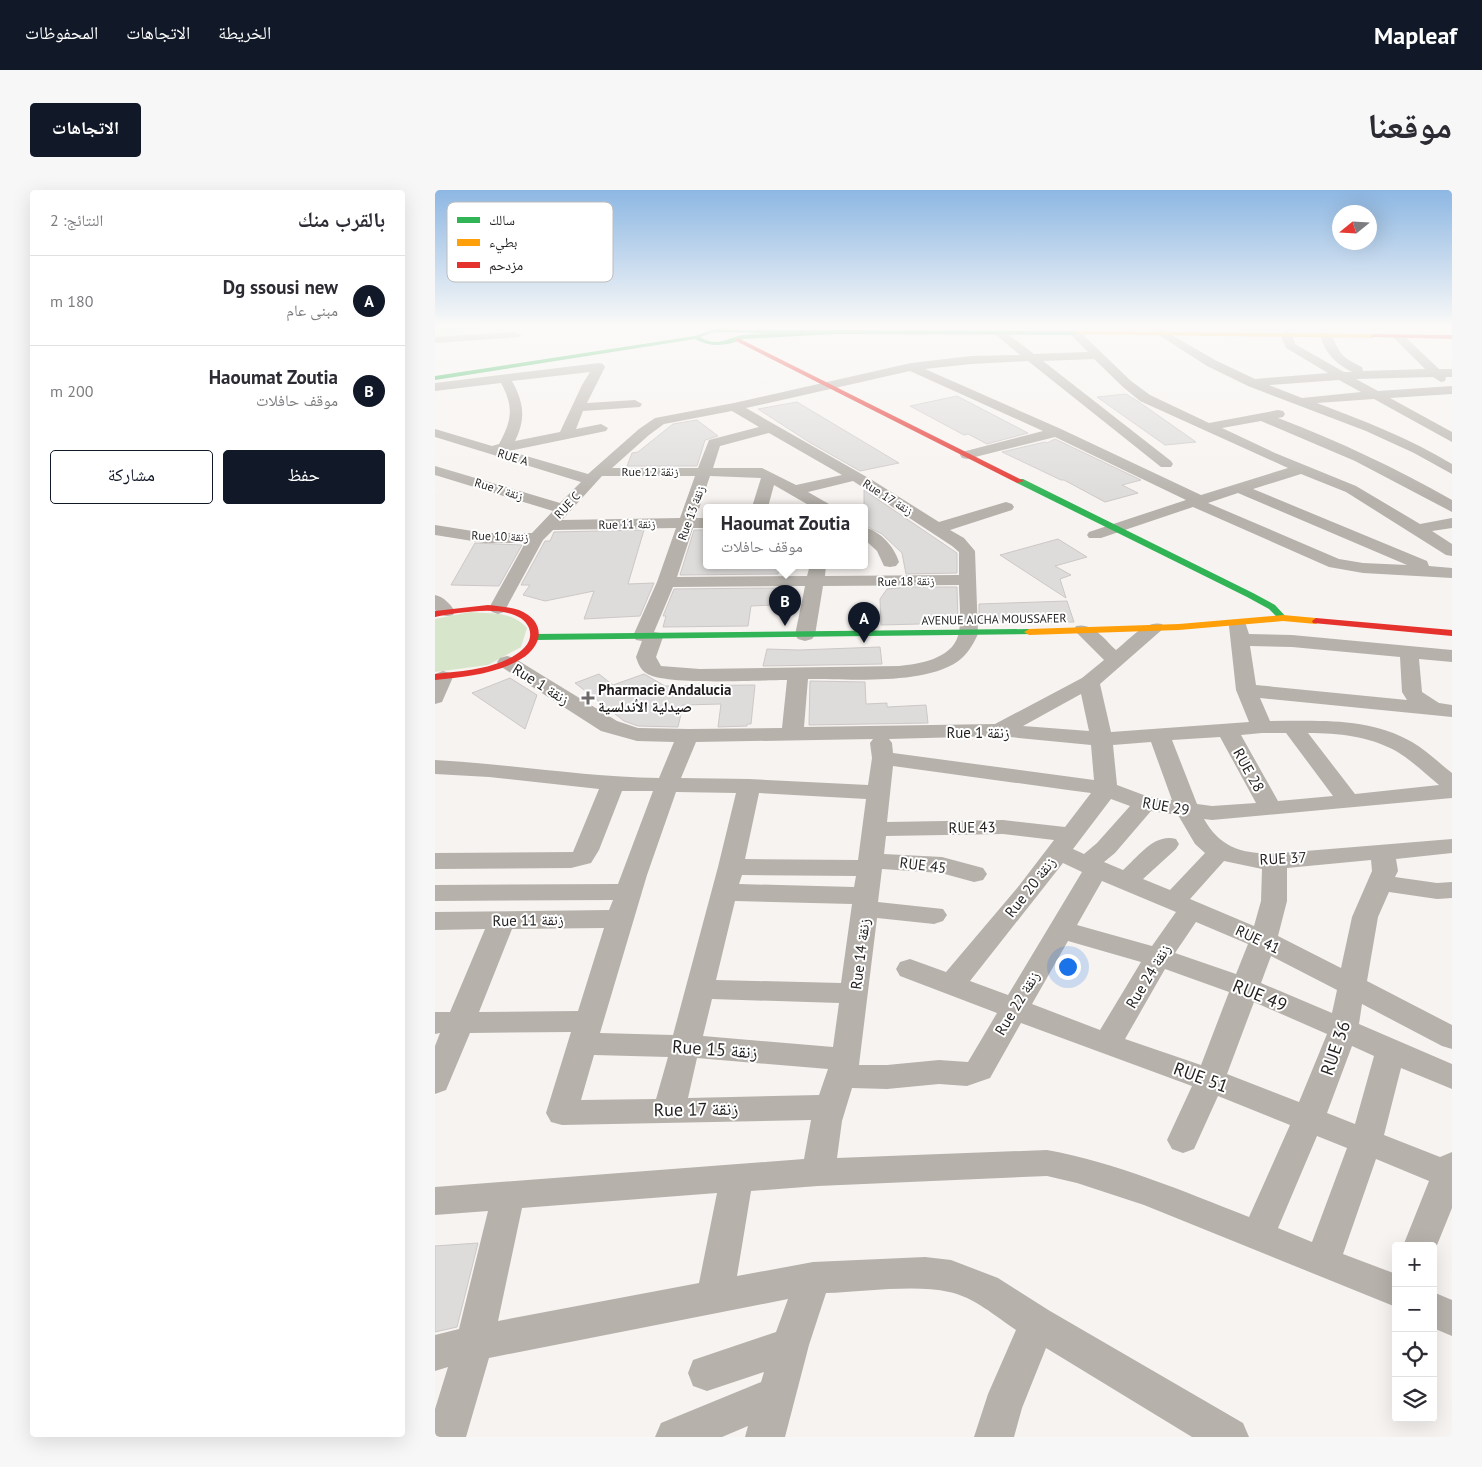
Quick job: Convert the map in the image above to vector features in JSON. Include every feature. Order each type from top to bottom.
[{"type":"street","points":[[435,387],[468,383]]},
{"type":"street","points":[[492,452],[519,415],[515,396],[507,383]]},
{"type":"street","points":[[565,435],[590,383]]},
{"type":"street","points":[[801,383],[894,431]]},
{"type":"street","points":[[824,383],[967,455],[1114,536],[1250,595],[1272,607],[1283,618],[1292,641]]},
{"type":"street","points":[[734,407],[841,383]]},
{"type":"street","points":[[947,383],[1056,432],[1196,501],[1335,563],[1363,568],[1445,572]]},
{"type":"street","points":[[1063,383],[1166,464]]},
{"type":"street","points":[[1126,383],[1145,398],[1270,456],[1351,489],[1449,546]]},
{"type":"street","points":[[1252,383],[1353,420],[1413,447],[1451,467]]},
{"type":"street","points":[[1354,383],[1427,423],[1450,430]]},
{"type":"street","points":[[1301,401],[1452,384]]},
{"type":"street","points":[[585,392],[602,391]]},
{"type":"street","points":[[579,407],[635,404]]},
{"type":"street","name":"RUE C","points":[[498,608],[537,538],[594,476],[644,432],[660,422],[734,407]]},
{"type":"street","name":"Rue 17 زنقة","points":[[734,407],[861,480],[958,542],[967,551],[968,634]]},
{"type":"street","points":[[1338,415],[1427,407]]},
{"type":"street","points":[[1208,427],[1319,408]]},
{"type":"street","points":[[1175,412],[1202,411]]},
{"type":"street","points":[[1263,417],[1332,443],[1400,477],[1452,507]]},
{"type":"street","points":[[1236,439],[1353,420]]},
{"type":"street","points":[[492,452],[601,428]]},
{"type":"street","name":"Rue 13 زنقة","points":[[771,428],[715,443],[648,636],[646,657],[648,664],[654,670],[660,671],[700,675],[798,674]]},
{"type":"street","points":[[967,455],[1056,432]]},
{"type":"street","name":"RUE A","points":[[435,433],[492,452],[594,476]]},
{"type":"street","points":[[1270,456],[1332,443],[1387,435]]},
{"type":"street","points":[[1091,533],[1114,536],[1196,501],[1239,488],[1305,471],[1365,461],[1413,447],[1452,443]]},
{"type":"street","points":[[438,471],[462,466]]},
{"type":"street","points":[[1351,489],[1451,467]]},
{"type":"street","name":"Rue 7 زنقة","points":[[438,471],[563,509]]},
{"type":"street","name":"Rue 12 زنقة","points":[[594,476],[706,471],[766,474]]},
{"type":"street","points":[[761,504],[766,474],[818,504]]},
{"type":"street","points":[[795,490],[861,480]]},
{"type":"street","points":[[809,499],[861,480]]},
{"type":"street","points":[[1239,488],[1445,572]]},
{"type":"street","points":[[1383,507],[1452,494]]},
{"type":"street","points":[[938,528],[1005,507]]},
{"type":"street","name":"Rue 11 زنقة","points":[[549,525],[703,523]]},
{"type":"street","points":[[1418,529],[1452,523]]},
{"type":"street","name":"Rue 10 زنقة","points":[[435,530],[485,538],[537,538]]},
{"type":"street","points":[[868,535],[888,553],[890,562]]},
{"type":"street","points":[[805,635],[817,573]]},
{"type":"street","name":"Rue 18 زنقة","points":[[666,582],[817,573],[967,580]]},
{"type":"street","points":[[435,698],[439,677],[477,672],[507,662],[529,646],[535,637],[535,629],[532,622],[512,611],[498,608],[439,609]]},
{"type":"street","name":"AVENUE AICHA MOUSSAFER","points":[[535,637],[968,634],[1155,628],[1283,618],[1452,633]]},
{"type":"street","points":[[1262,727],[1246,690],[1237,623],[1292,641],[1452,656]]},
{"type":"street","points":[[999,730],[1089,682],[1155,628]]},
{"type":"street","points":[[1083,630],[1116,660]]},
{"type":"street","points":[[792,735],[798,674],[922,670],[955,653],[965,644],[968,634]]},
{"type":"street","points":[[1409,652],[1412,692],[1417,699],[1442,710]]},
{"type":"street","name":"Rue 1 زنقة","points":[[507,662],[609,726],[637,734],[688,736],[792,735],[881,746],[930,732],[999,730],[1102,739],[1262,727],[1340,727],[1376,734],[1405,747],[1452,784]]},
{"type":"street","points":[[1089,682],[1102,739],[1106,789]]},
{"type":"street","points":[[1246,690],[1442,710]]},
{"type":"street","points":[[1292,727],[1348,800]]},
{"type":"street","name":"RUE 28","points":[[1227,730],[1271,809]]},
{"type":"street","points":[[929,765],[930,732]]},
{"type":"street","name":"RUE 37","points":[[1159,734],[1195,826],[1205,840],[1220,851],[1247,860],[1275,861],[1452,846]]},
{"type":"street","points":[[586,1033],[629,892],[665,786],[688,736]]},
{"type":"street","name":"RUE 29","points":[[881,746],[929,765],[1106,789],[1145,803],[1213,813],[1452,791]]},
{"type":"street","name":"Rue 14 زنقة","points":[[818,1172],[826,1121],[844,1068],[875,829],[881,746]]},
{"type":"street","points":[[435,767],[489,770],[613,784],[749,786],[879,793]]},
{"type":"street","points":[[435,862],[579,860],[587,850],[613,784]]},
{"type":"street","points":[[669,1110],[728,879],[749,786]]},
{"type":"street","name":"Rue 20 زنقة","points":[[952,984],[1106,789]]},
{"type":"street","name":"Rue 22 زنقة","points":[[983,1061],[1062,930],[1093,865],[1145,803]]},
{"type":"street","name":"RUE 43","points":[[875,829],[1003,827],[1064,843]]},
{"type":"street","name":"RUE 41","points":[[1064,843],[1093,865],[1263,940],[1452,1038]]},
{"type":"street","points":[[1126,880],[1167,844]]},
{"type":"street","name":"Rue 24 زنقة","points":[[1107,1044],[1158,957],[1182,905],[1220,851]]},
{"type":"street","name":"RUE 36","points":[[1259,1235],[1309,1118],[1343,1030],[1365,917],[1385,871],[1383,853]]},
{"type":"street","points":[[1183,1140],[1210,1080],[1263,940],[1274,901],[1275,861]]},
{"type":"street","name":"RUE 45","points":[[728,879],[870,864],[942,865],[974,874]]},
{"type":"street","points":[[728,879],[866,902],[934,916]]},
{"type":"street","points":[[1381,883],[1447,896]]},
{"type":"street","points":[[435,892],[629,892]]},
{"type":"street","name":"Rue 11 زنقة","points":[[435,921],[621,919]]},
{"type":"street","points":[[435,1082],[447,1023],[502,921]]},
{"type":"street","name":"RUE 49","points":[[1062,930],[1158,957],[1245,987],[1452,1077]]},
{"type":"street","name":"RUE 51","points":[[910,969],[1107,1044],[1210,1080],[1366,1141],[1450,1169]]},
{"type":"street","points":[[699,988],[855,993]]},
{"type":"street","name":"Rue 15 زنقة","points":[[447,1023],[586,1033],[844,1068],[887,1077],[939,1072],[973,1073],[979,1070],[983,1061]]},
{"type":"street","name":"Rue 17 زنقة","points":[[586,1033],[562,1113],[831,1107]]},
{"type":"street","points":[[1323,1260],[1366,1141],[1391,1050]]},
{"type":"street","points":[[435,1202],[737,1177],[1047,1163],[1077,1169],[1154,1194],[1323,1260],[1392,1289]]},
{"type":"street","points":[[1422,1242],[1450,1169]]},
{"type":"street","points":[[715,1297],[737,1177]]},
{"type":"street","points":[[446,1437],[475,1342],[508,1197]]},
{"type":"street","points":[[435,1352],[475,1342],[813,1278],[925,1273],[951,1276],[985,1289],[1037,1323],[1229,1437]]},
{"type":"street","points":[[765,1437],[790,1345],[813,1278]]},
{"type":"street","points":[[1437,1312],[1452,1319]]},
{"type":"street","points":[[995,1437],[997,1424],[1013,1380],[1037,1323]]},
{"type":"street","points":[[707,1373],[790,1345]]},
{"type":"street","points":[[675,1437],[777,1394]]},
{"type":"green space","points":[[470,612],[501,614],[521,623],[527,628],[521,647],[488,665],[435,672],[435,619]]},
{"type":"building","points":[[1126,394],[1196,442],[1165,445],[1097,397]]},
{"type":"building","points":[[957,396],[1028,433],[987,444],[968,434],[964,435],[910,406]]},
{"type":"building","points":[[797,402],[899,463],[860,471],[809,442],[758,409]]},
{"type":"building","points":[[697,420],[718,436],[705,440],[697,466],[627,466],[632,453],[638,452],[673,424]]},
{"type":"building","points":[[1055,439],[1141,480],[1122,485],[1138,493],[1105,502],[1064,480],[1002,452],[1047,443]]},
{"type":"building","points":[[864,490],[957,553],[957,573],[906,574],[902,553],[882,534],[868,527],[868,504],[864,504]]},
{"type":"building","points":[[644,530],[628,584],[654,583],[640,616],[584,619],[594,591],[545,601],[523,595],[530,585],[521,585],[545,541],[550,541],[554,532]]},
{"type":"building","points":[[694,530],[703,530],[703,569],[779,569],[778,574],[680,575]]},
{"type":"building","points":[[1058,539],[1087,557],[1055,566],[1071,575],[1060,579],[1066,598],[1000,555]]},
{"type":"building","points":[[475,543],[522,545],[499,586],[451,585]]},
{"type":"building","points":[[957,587],[958,623],[881,625],[880,599],[887,589]]},
{"type":"building","points":[[776,588],[773,605],[751,606],[748,626],[663,627],[666,616],[663,616],[674,589]]},
{"type":"building","points":[[1067,601],[1074,622],[979,622],[979,604]]},
{"type":"building","points":[[880,647],[882,664],[763,666],[767,649],[799,650]]},
{"type":"building","points":[[599,674],[613,685],[644,674],[665,686],[755,685],[751,724],[747,724],[747,726],[718,727],[721,704],[683,705],[678,727],[638,726],[624,721],[575,683]]},
{"type":"building","points":[[510,678],[537,695],[525,729],[472,693]]},
{"type":"building","points":[[810,681],[865,682],[866,704],[887,703],[887,707],[926,705],[928,723],[809,725]]},
{"type":"building","points":[[478,1243],[457,1327],[435,1332],[435,1246]]},
{"type":"traffic: fast","points":[[1020,481],[1250,595],[1272,607],[1283,618]]},
{"type":"traffic: fast","points":[[535,637],[1029,632]]},
{"type":"traffic: slow","points":[[1029,632],[1179,627],[1283,618],[1316,621]]},
{"type":"traffic: jam","points":[[824,383],[1020,481]]},
{"type":"traffic: jam","points":[[435,614],[473,608],[502,609],[515,612],[526,618],[533,626],[535,635],[534,641],[528,650],[504,663],[474,672],[435,677]]},
{"type":"traffic: jam","points":[[1316,621],[1452,633]]},
{"type":"place","name":"Haoumat Zoutia","points":[[785,626]]},
{"type":"place","name":"Dg ssousi new","points":[[864,643]]},
{"type":"place","name":"Pharmacie Andalucia صيدلية الأندلسية","points":[[588,698]]}]
